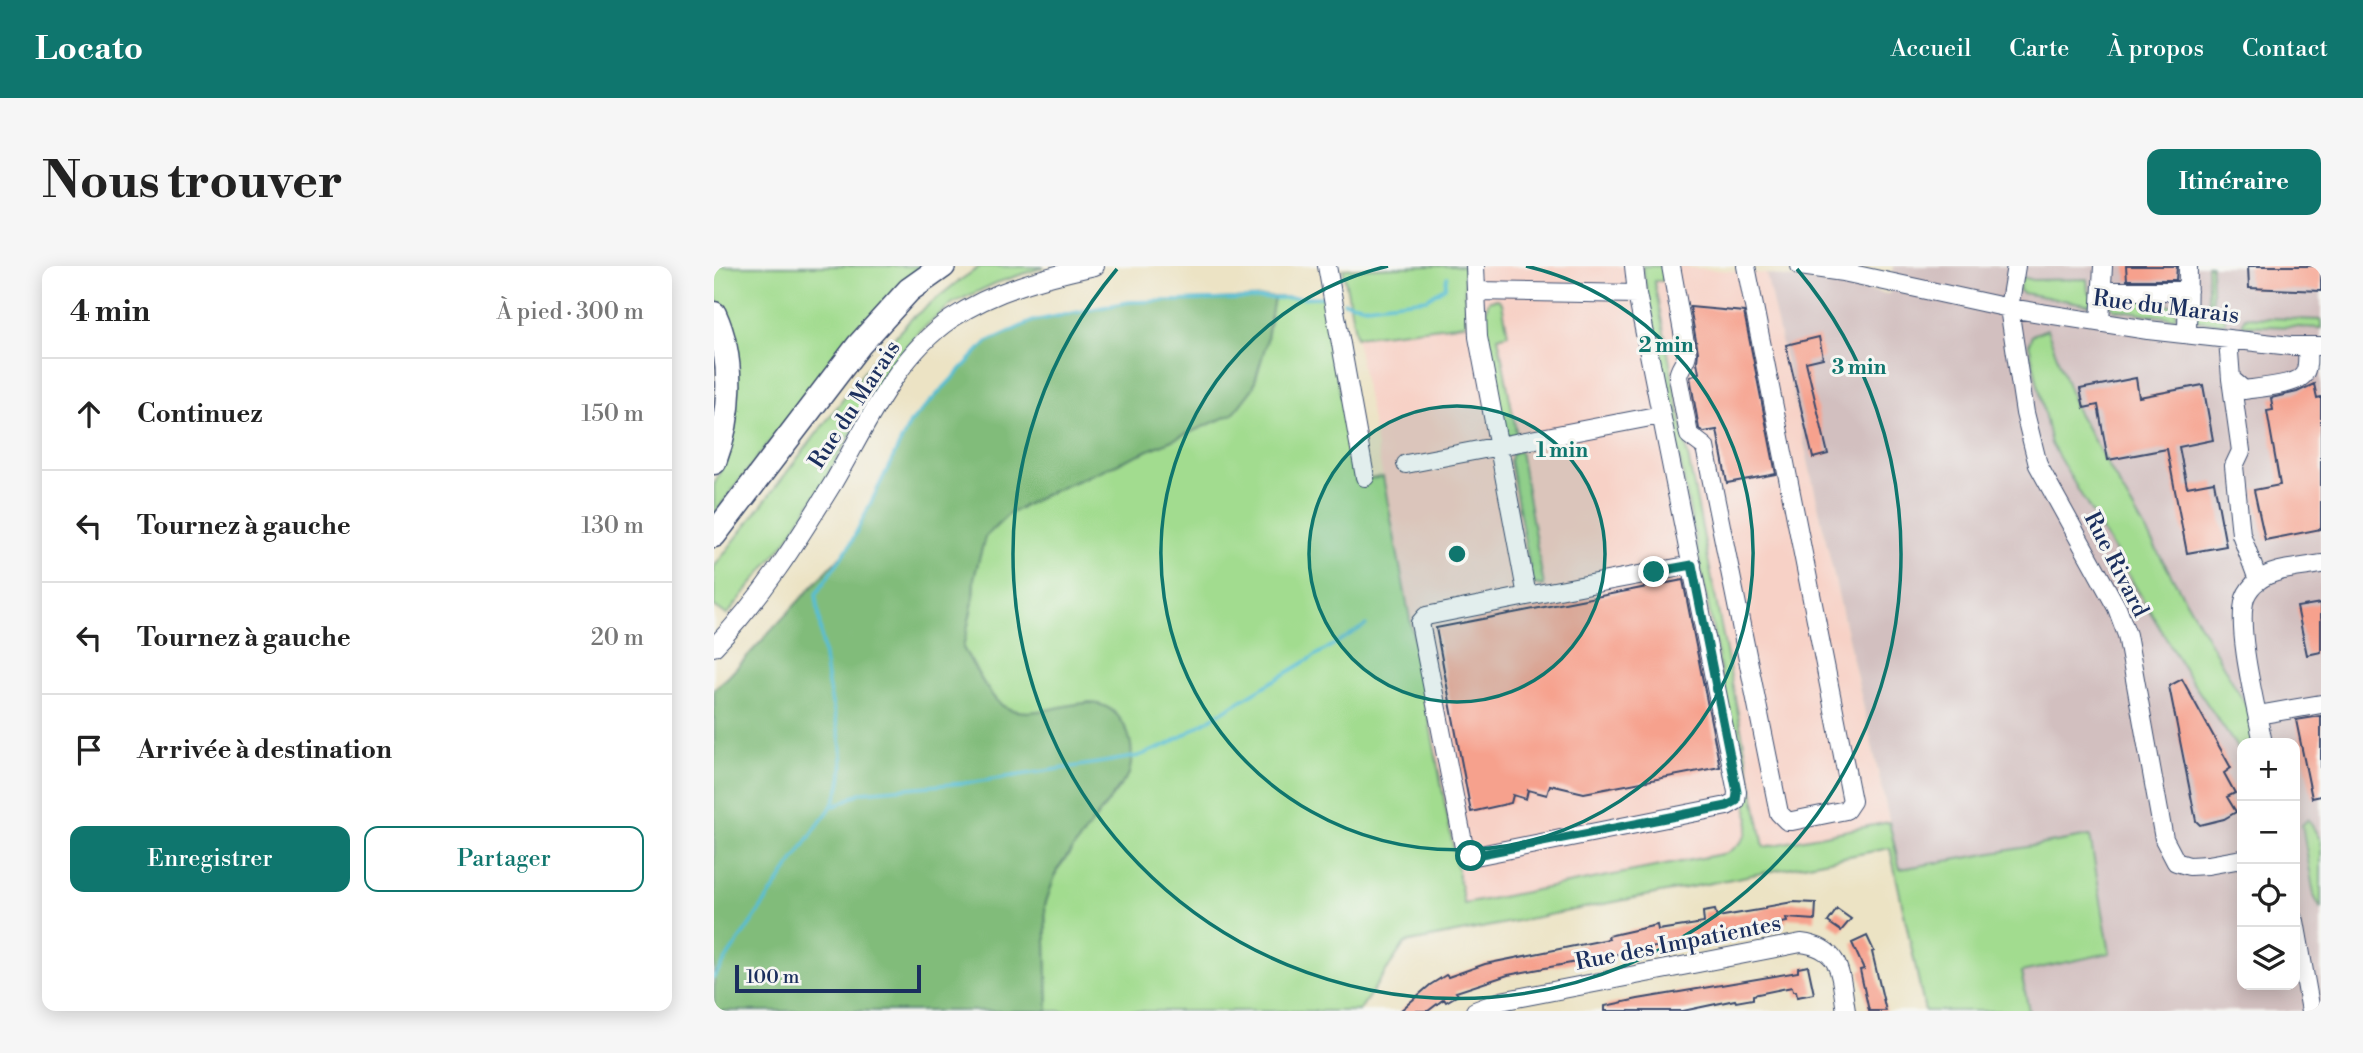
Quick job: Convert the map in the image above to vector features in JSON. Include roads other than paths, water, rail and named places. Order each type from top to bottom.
[{"type":"highway","points":[[714,534],[859,345],[909,290],[943,266]]},
{"type":"highway","points":[[714,314],[719,325],[727,365],[728,403],[714,463]]},
{"type":"street","name":"Rue du Marais","points":[[714,647],[762,592],[832,484],[896,377],[932,335],[951,319],[1000,292],[1050,276],[1095,266]]},
{"type":"street","points":[[1327,266],[1365,477]]},
{"type":"street","points":[[1475,266],[1479,337],[1527,596]]},
{"type":"street","points":[[1634,266],[1637,293],[1692,565],[1737,792],[1736,801],[1727,806],[1471,856],[1464,847],[1420,623],[1426,616],[1692,565]]},
{"type":"street","points":[[1671,266],[1687,354],[1686,360],[1678,369],[1678,377],[1689,435],[1705,447],[1779,813],[1787,821],[1792,821],[1846,810],[1852,801],[1746,266]]},
{"type":"street","name":"Rue du Marais","points":[[1800,266],[1843,272],[2009,308],[2100,323],[2228,339],[2314,346]]},
{"type":"street","name":"Rue Rivard","points":[[2016,266],[2009,308],[2025,413],[2038,466],[2117,608],[2127,635],[2167,846],[2176,862],[2189,866],[2237,860]]},
{"type":"street","points":[[2100,323],[2102,266]]},
{"type":"street","points":[[2187,334],[2188,266]]},
{"type":"street","points":[[1476,291],[1637,293]]},
{"type":"street","points":[[2102,292],[2188,291]]},
{"type":"street","points":[[2228,339],[2241,451],[2234,466],[2241,534],[2258,580]]},
{"type":"street","points":[[2231,379],[2244,390],[2298,381],[2305,373],[2314,346]]},
{"type":"street","points":[[1406,464],[1661,415]]},
{"type":"street","points":[[2262,738],[2243,633],[2242,612],[2246,594],[2258,580],[2277,572],[2321,564]]},
{"type":"street","points":[[2258,715],[2321,704]]},
{"type":"street","points":[[2296,927],[2312,1011]]},
{"type":"street","name":"Rue des Impatientes","points":[[1475,1011],[1501,1001],[1801,943],[1817,945],[1830,952],[1837,963],[1846,1011]]},
{"type":"waterway","points":[[1344,302],[1366,306],[1427,299],[1445,287],[1447,277]]},
{"type":"waterway","points":[[714,977],[832,806],[839,789],[842,773],[840,738],[828,684],[816,594],[850,545],[910,423],[987,342],[1033,321],[1129,302],[1323,297]]},
{"type":"waterway","points":[[835,806],[862,792],[975,782],[1139,756],[1169,744],[1366,625]]}]
